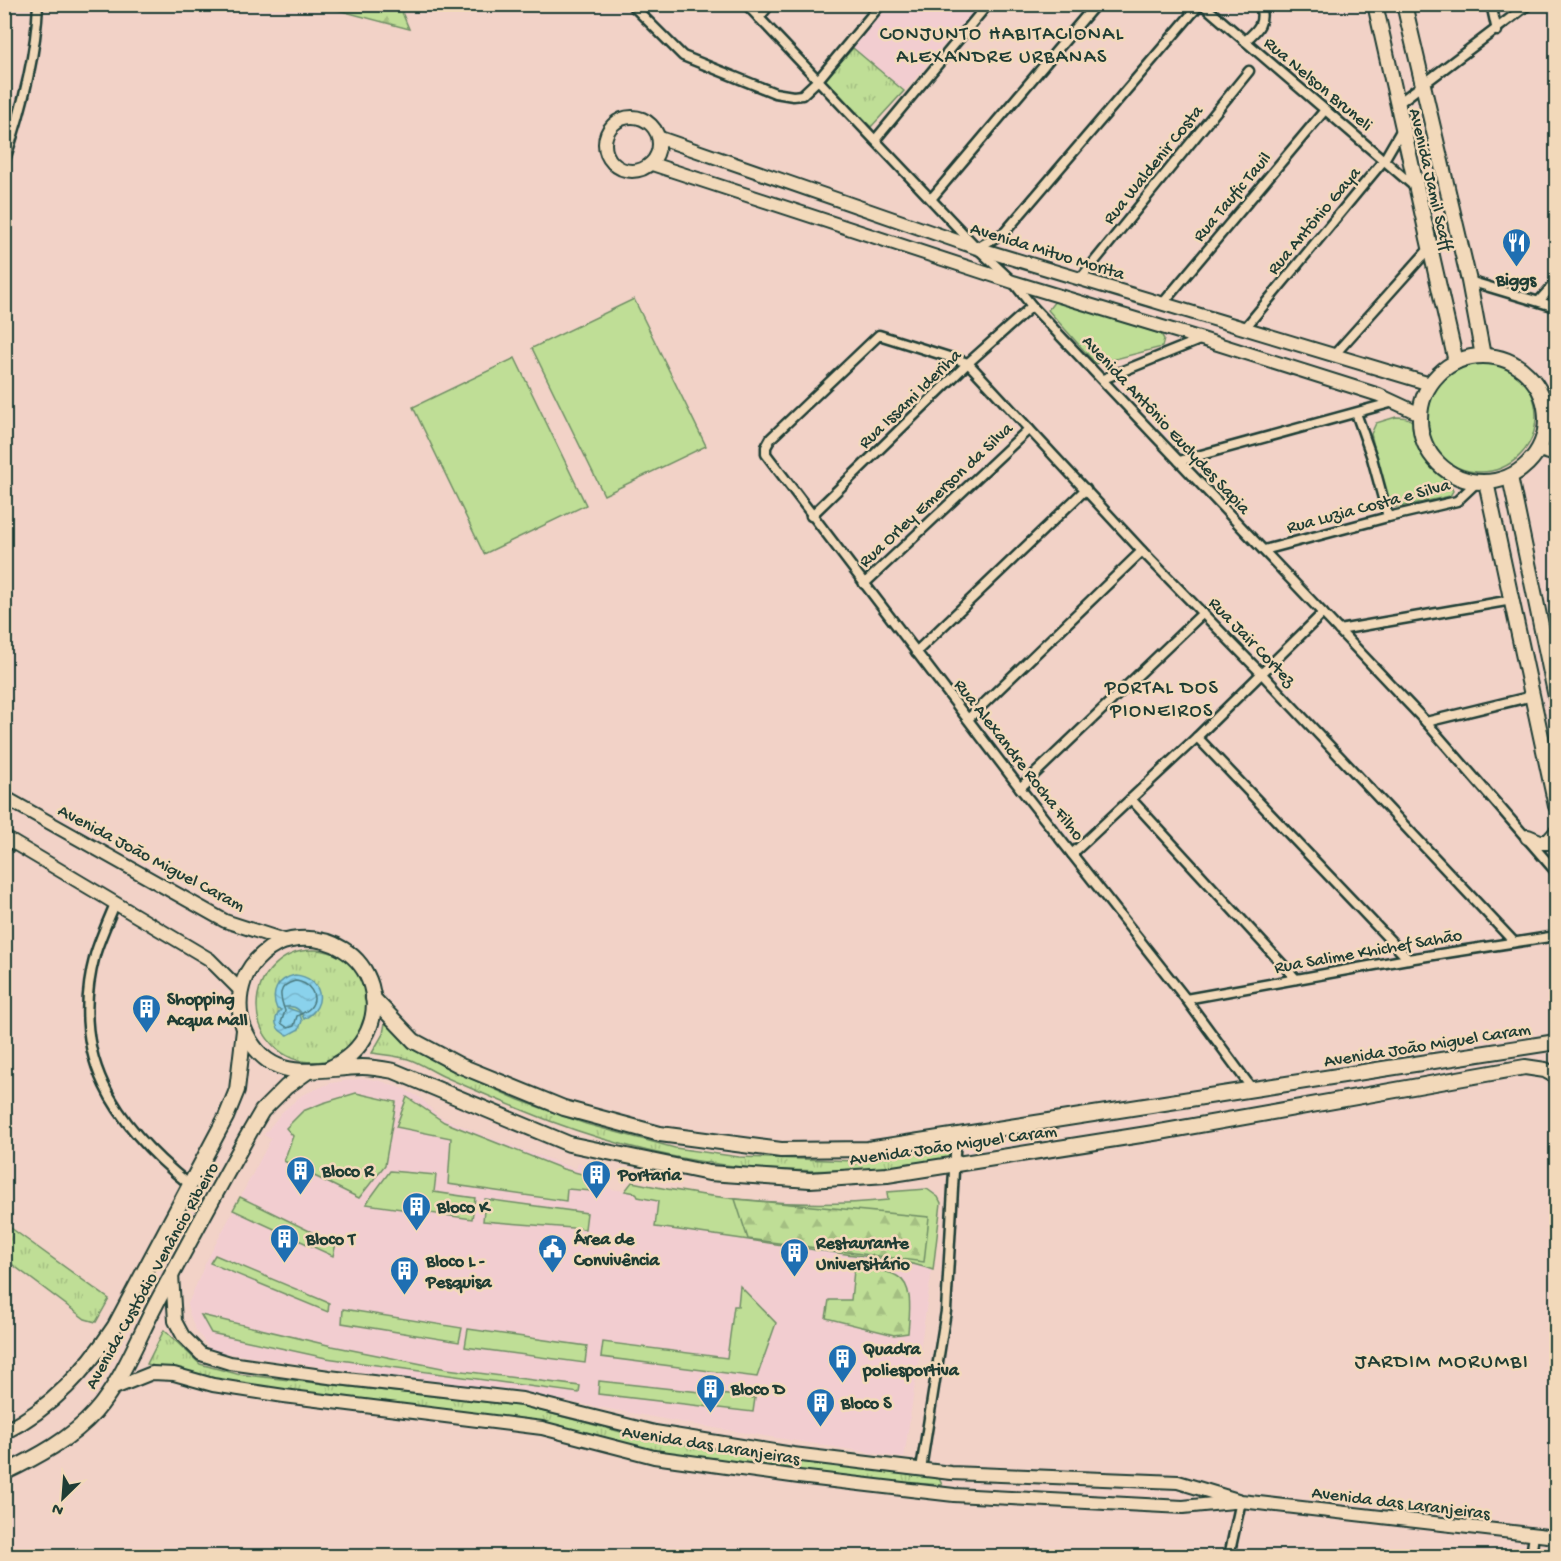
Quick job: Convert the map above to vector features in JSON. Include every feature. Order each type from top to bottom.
[{"type":"main road","name":"Avenida Jamil Scaff","points":[[1375,4],[1396,105],[1456,362]]},
{"type":"main road","name":"Avenida Jamil Scaff","points":[[1404,4],[1469,281],[1483,356]]},
{"type":"main road","points":[[1483,356],[1503,359],[1522,369],[1536,384],[1552,425],[1539,450],[1527,465],[1510,477],[1481,482],[1465,480],[1446,470],[1431,455],[1422,435],[1420,414],[1423,398],[1430,384],[1442,371],[1456,362],[1483,356]]},
{"type":"main road","points":[[1510,477],[1557,697]]},
{"type":"main road","points":[[1481,482],[1512,600],[1557,806]]},
{"type":"main road","points":[[1528,837],[1540,842],[1548,842],[1557,833]]},
{"type":"main road","points":[[306,938],[326,941],[343,949],[358,962],[368,979],[374,998],[374,1014],[370,1029],[353,1054],[328,1069],[307,1072],[284,1068],[273,1063],[256,1049],[244,1030],[240,1011],[241,991],[245,977],[252,965],[267,951],[287,941],[306,938]]},
{"type":"main road","name":"Avenida João Miguel Caram","points":[[374,998],[414,1041],[460,1066],[564,1108],[660,1134],[781,1150],[868,1149],[1557,1042]]},
{"type":"main road","name":"Avenida Custódio Venâncio Ribeiro","points":[[4,1432],[34,1415],[62,1393],[95,1357],[115,1326],[226,1117],[240,1073],[244,1030]]},
{"type":"main road","name":"Avenida João Miguel Caram","points":[[328,1069],[365,1067],[394,1071],[569,1144],[708,1173],[810,1180],[887,1175],[1160,1132],[1525,1067],[1545,1070],[1557,1076]]},
{"type":"main road","name":"Avenida Custódio Venâncio Ribeiro","points":[[4,1473],[65,1439],[94,1413],[112,1389],[262,1111],[286,1086],[307,1072]]},
{"type":"street","points":[[4,163],[31,62],[38,23],[38,4]]},
{"type":"street","points":[[631,4],[683,57],[775,93],[793,96],[802,95],[818,80],[881,4]]},
{"type":"street","name":"Avenida Antônio Euclydes Sapia","points":[[746,4],[977,248],[1013,282],[1032,306],[1426,722],[1557,872]]},
{"type":"street","points":[[759,18],[770,4]]},
{"type":"street","points":[[874,140],[988,4]]},
{"type":"street","points":[[931,199],[1096,4]]},
{"type":"street","points":[[977,248],[1005,232],[1201,4]]},
{"type":"street","name":"Rua Nelson Bruneli","points":[[1201,4],[1415,188]]},
{"type":"street","points":[[1245,41],[1257,31],[1263,17],[1260,4]]},
{"type":"street","points":[[1491,4],[1497,31]]},
{"type":"street","points":[[1396,105],[1497,31],[1529,4]]},
{"type":"street","name":"Rua Waldenir Costa","points":[[1081,278],[1249,71]]},
{"type":"street","name":"Rua Taufic Tauil","points":[[1163,303],[1325,110]]},
{"type":"street","points":[[639,117],[654,126],[660,138],[659,153],[652,164],[640,171],[627,171],[614,164],[605,148],[607,134],[612,126],[624,118],[639,117]]},
{"type":"street","name":"Rua Antônio Gaya","points":[[1245,328],[1384,160],[1402,129]]},
{"type":"street","name":"Avenida Mituo Morita","points":[[660,138],[977,248],[1430,384]]},
{"type":"street","points":[[652,164],[1013,282],[1202,339],[1394,402],[1420,414]]},
{"type":"street","points":[[1334,355],[1430,249]]},
{"type":"street","points":[[1469,281],[1557,307]]},
{"type":"street","points":[[1539,300],[1557,282]]},
{"type":"street","name":"Rua Issami Ideriha","points":[[811,516],[968,363],[1032,306]]},
{"type":"street","name":"Rua Alexandre Rocha Filho","points":[[968,363],[879,335],[771,438],[766,447],[768,458],[1020,788],[1186,999],[1253,1090]]},
{"type":"street","points":[[1103,379],[1202,339]]},
{"type":"street","name":"Rua Jair Cortez","points":[[968,363],[1142,552],[1261,673],[1514,942]]},
{"type":"street","points":[[1179,461],[1394,402]]},
{"type":"street","points":[[1356,413],[1372,458],[1388,516]]},
{"type":"street","name":"Rua Orley Emerson da Silva","points":[[864,584],[1029,429]]},
{"type":"street","points":[[1539,450],[1557,455]]},
{"type":"street","name":"Rua Luzia Costa e Silva","points":[[1264,550],[1388,516],[1457,501],[1481,482]]},
{"type":"street","points":[[916,651],[1086,489]]},
{"type":"street","points":[[968,719],[1142,552]]},
{"type":"street","points":[[1340,630],[1512,600]]},
{"type":"street","points":[[1020,788],[1203,613]]},
{"type":"street","points":[[1072,854],[1197,737],[1323,613]]},
{"type":"street","points":[[1426,722],[1533,696]]},
{"type":"street","points":[[1197,737],[1408,960]]},
{"type":"street","name":"Avenida João Miguel Caram","points":[[4,797],[225,921],[287,941]]},
{"type":"street","points":[[1131,799],[1296,979]]},
{"type":"street","points":[[4,837],[209,959],[241,991]]},
{"type":"street","points":[[115,904],[95,954],[86,1011],[91,1047],[102,1082],[114,1104],[137,1136],[160,1161],[190,1185]]},
{"type":"street","name":"Rua Salime Khichef Sahão","points":[[1186,999],[1557,936]]},
{"type":"street","points":[[921,1469],[946,1311],[956,1136]]},
{"type":"street","name":"Avenida das Laranjeiras","points":[[172,1275],[175,1321],[183,1336],[201,1354],[230,1363],[522,1399],[655,1432],[794,1454],[951,1473],[1178,1482],[1241,1501],[1532,1546],[1557,1537]]},
{"type":"street","name":"Avenida das Laranjeiras","points":[[112,1389],[152,1373],[174,1374],[213,1385],[285,1396],[542,1428],[654,1456],[799,1477],[954,1495],[1183,1507],[1241,1501]]},
{"type":"street","points":[[1229,1557],[1241,1501]]},
{"type":"street","points":[[1532,1546],[1539,1557]]},
{"type":"shaded area","points":[[889,5],[979,5],[904,91],[853,48]]},
{"type":"shaded area","points":[[364,1078],[406,1090],[421,1098],[437,1115],[485,1136],[576,1169],[578,1163],[602,1170],[604,1176],[602,1188],[625,1191],[632,1182],[671,1191],[724,1198],[820,1203],[888,1200],[887,1192],[923,1188],[934,1192],[941,1209],[904,1458],[702,1426],[560,1400],[211,1351],[194,1327],[187,1306],[205,1264],[271,1139],[264,1135],[281,1113],[302,1095],[331,1083]]},
{"type":"green space","points":[[319,5],[399,5],[409,29]]},
{"type":"green space","points":[[853,48],[904,91],[871,127],[824,81]]},
{"type":"green space","points":[[634,299],[706,446],[604,495],[532,348]]},
{"type":"green space","points":[[1055,301],[1161,334],[1164,339],[1162,347],[1096,364],[1048,310]]},
{"type":"green space","points":[[515,358],[586,505],[484,554],[413,407]]},
{"type":"green space","points":[[1480,360],[1502,364],[1520,376],[1532,394],[1536,416],[1532,438],[1520,456],[1502,468],[1480,472],[1458,468],[1440,456],[1428,438],[1424,416],[1428,394],[1440,376],[1458,364]]},
{"type":"green space","points":[[1396,417],[1413,422],[1427,458],[1451,486],[1453,491],[1450,496],[1395,507],[1387,501],[1371,434],[1376,423]]},
{"type":"green space","points":[[313,950],[334,954],[352,967],[365,985],[369,1006],[365,1027],[352,1045],[334,1058],[313,1062],[292,1058],[274,1045],[261,1027],[257,1006],[261,985],[274,967],[292,954]]},
{"type":"green space","points":[[385,1023],[424,1055],[447,1068],[519,1100],[586,1124],[675,1148],[739,1157],[857,1161],[949,1148],[950,1155],[947,1159],[896,1166],[845,1170],[795,1170],[697,1161],[648,1151],[599,1138],[550,1121],[458,1083],[408,1059],[372,1053],[383,1034]]},
{"type":"green space","points":[[356,1093],[396,1102],[385,1165],[359,1198],[284,1161],[293,1136],[286,1128],[303,1111]]},
{"type":"green space","points":[[407,1097],[444,1122],[563,1169],[593,1177],[592,1191],[567,1189],[566,1201],[448,1184],[451,1138],[396,1127]]},
{"type":"green space","points":[[390,1171],[436,1175],[434,1192],[475,1198],[472,1219],[366,1204]]},
{"type":"green space","points":[[632,1182],[727,1198],[823,1204],[888,1200],[887,1192],[927,1189],[938,1197],[941,1203],[933,1270],[893,1260],[655,1227],[658,1201],[638,1197],[636,1193],[625,1191]]},
{"type":"green space","points":[[240,1197],[336,1244],[333,1256],[233,1210]]},
{"type":"green space","points":[[485,1199],[587,1213],[585,1229],[483,1221]]},
{"type":"green space","points":[[735,1199],[929,1217],[924,1262],[748,1239]]},
{"type":"green space","points":[[4,1223],[109,1299],[96,1322],[85,1319],[5,1259]]},
{"type":"green space","points":[[215,1255],[329,1303],[328,1312],[210,1263]]},
{"type":"green space","points":[[860,1268],[889,1272],[903,1281],[910,1302],[908,1333],[894,1335],[826,1318],[829,1300],[851,1300],[854,1270]]},
{"type":"green space","points":[[740,1286],[776,1323],[757,1377],[601,1357],[603,1342],[727,1358],[734,1306],[738,1306]]},
{"type":"green space","points":[[343,1309],[462,1328],[459,1342],[342,1323]]},
{"type":"green space","points":[[201,1315],[332,1346],[447,1369],[580,1386],[579,1393],[326,1358],[211,1333]]},
{"type":"green space","points":[[468,1329],[587,1346],[585,1363],[465,1347]]},
{"type":"green space","points":[[164,1330],[200,1364],[237,1374],[522,1406],[648,1439],[938,1476],[942,1485],[869,1480],[655,1454],[543,1423],[429,1407],[326,1399],[204,1379],[147,1364]]},
{"type":"green space","points":[[599,1381],[755,1398],[753,1412],[598,1394]]},
{"type":"water","points":[[295,975],[304,977],[316,986],[319,1000],[317,1007],[304,1019],[297,1009],[285,1007],[299,1012],[302,1021],[299,1029],[288,1035],[280,1031],[276,1024],[276,1017],[281,1010],[277,1009],[274,998],[280,983]]},
{"type":"place","name":"Biggs","points":[[1516,268]]},
{"type":"place","name":"Shopping Acqua Mall","points":[[146,1034]]},
{"type":"place","name":"Bloco R","points":[[301,1196]]},
{"type":"place","name":"Portaria","points":[[597,1200]]},
{"type":"place","name":"Bloco K","points":[[416,1232]]},
{"type":"place","name":"Bloco T","points":[[285,1264]]},
{"type":"place","name":"Área de Convivência","points":[[553,1274]]},
{"type":"place","name":"Restaurante Universitário","points":[[795,1278]]},
{"type":"place","name":"Bloco L - Pesquisa","points":[[405,1296]]},
{"type":"place","name":"Quadra poliesportiva","points":[[842,1384]]},
{"type":"place","name":"Bloco D","points":[[710,1414]]},
{"type":"place","name":"Bloco S","points":[[820,1428]]},
{"type":"district","name":"CONJUNTO HABITACIONAL ALEXANDRE URBANAS","points":[[1002,44]]},
{"type":"district","name":"PORTAL DOS PIONEIROS","points":[[1162,698]]},
{"type":"district","name":"JARDIM MORUMBI","points":[[1442,1360]]}]
